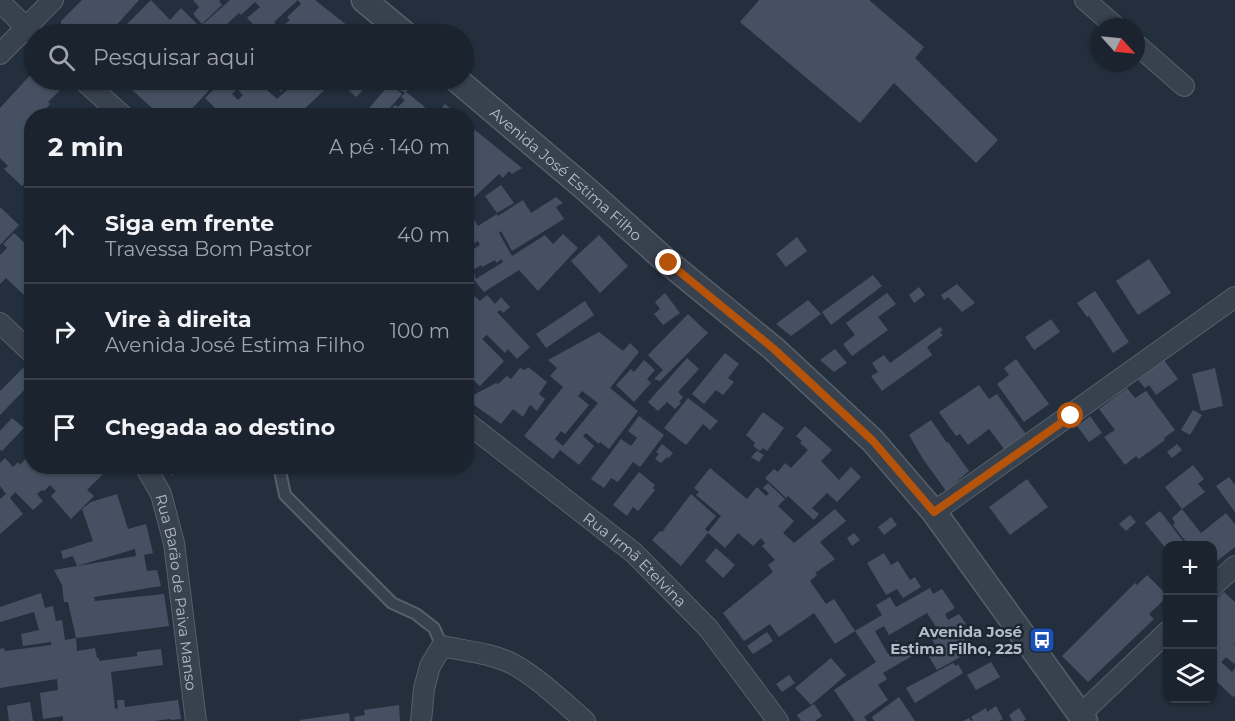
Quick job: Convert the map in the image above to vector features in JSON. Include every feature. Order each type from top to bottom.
[{"type":"street","points":[[35,24],[53,0]]},
{"type":"street","points":[[364,0],[393,24]]},
{"type":"street","points":[[1084,0],[1105,18]]},
{"type":"street","points":[[0,2],[24,25]]},
{"type":"street","points":[[0,54],[24,36]]},
{"type":"street","points":[[1145,52],[1184,86]]},
{"type":"street","points":[[94,90],[114,108]]},
{"type":"street","name":"Avenida José Estima Filho","points":[[469,90],[586,189],[664,259],[774,349],[873,441],[934,512],[1083,718]]},
{"type":"street","points":[[934,512],[1235,297]]},
{"type":"street","points":[[0,323],[24,346]]},
{"type":"street","name":"Rua Irmã Etelvina","points":[[474,428],[634,553],[708,628],[778,721]]},
{"type":"street","name":"Rua Barão de Paiva Manso","points":[[149,474],[161,495],[174,543],[196,721]]},
{"type":"street","points":[[1217,582],[1235,566]]},
{"type":"street","points":[[1083,718],[1163,635]]},
{"type":"street","points":[[420,721],[430,666],[442,646],[512,664],[546,687],[585,721]]},
{"type":"lane","points":[[281,474],[285,495],[392,603],[416,614],[434,628],[442,646]]},
{"type":"building","points":[[82,0],[139,0],[117,24],[61,24],[61,21]]},
{"type":"building","points":[[151,0],[170,20],[181,8],[197,24],[127,24]]},
{"type":"building","points":[[193,0],[221,0],[219,1],[222,5],[202,24],[193,14],[199,7]]},
{"type":"building","points":[[230,0],[298,0],[274,22],[276,24],[253,24],[247,18],[260,7],[255,2],[227,24],[203,24]]},
{"type":"building","points":[[298,0],[315,0],[345,24],[285,24],[290,20],[287,17],[301,4]]},
{"type":"building","points":[[759,0],[869,0],[924,47],[915,58],[998,140],[976,163],[894,83],[860,123],[740,22]]},
{"type":"building","points":[[24,82],[24,90],[60,90],[48,102],[50,104],[47,108],[24,108],[24,184],[22,186],[4,169],[8,166],[0,158],[0,108]]},
{"type":"building","points":[[132,90],[209,90],[193,108],[152,108]]},
{"type":"building","points":[[213,90],[236,90],[232,94],[238,100],[243,95],[238,90],[267,90],[277,99],[287,90],[324,90],[305,108],[215,108],[205,98]]},
{"type":"building","points":[[349,90],[363,90],[356,97]]},
{"type":"building","points":[[385,90],[397,90],[402,94],[390,108],[369,108]]},
{"type":"building","points":[[406,92],[425,107],[392,108],[395,105],[398,107],[405,100],[401,97]]},
{"type":"building","points":[[474,131],[522,168],[512,174],[509,171],[503,178],[499,174],[474,197]]},
{"type":"building","points":[[501,185],[514,203],[497,213],[485,196]]},
{"type":"building","points":[[556,197],[563,203],[556,207],[564,219],[512,251],[501,231],[499,233],[512,256],[545,235],[553,244],[563,234],[578,248],[538,291],[519,270],[484,292],[474,280],[474,273],[476,279],[503,262],[502,259],[496,263],[495,260],[474,269],[474,249],[480,245],[478,241],[474,243],[474,220],[478,226],[523,200],[531,213]]},
{"type":"building","points":[[0,207],[19,225],[0,245]]},
{"type":"building","points":[[14,233],[24,242],[24,295],[6,278],[0,284],[0,255],[7,248],[3,244]]},
{"type":"building","points":[[599,235],[628,266],[600,293],[571,261]]},
{"type":"building","points":[[797,237],[807,251],[786,267],[776,254]]},
{"type":"building","points":[[1149,259],[1171,293],[1138,315],[1116,281]]},
{"type":"building","points":[[873,275],[882,286],[831,325],[822,312]]},
{"type":"building","points":[[957,284],[975,303],[962,312],[948,297],[944,300],[941,295]]},
{"type":"building","points":[[919,287],[925,295],[914,303],[909,295]]},
{"type":"building","points":[[1095,291],[1129,342],[1113,353],[1089,316],[1087,317],[1077,303]]},
{"type":"building","points":[[665,293],[680,313],[663,325],[654,314],[660,309],[655,302]]},
{"type":"building","points":[[887,293],[896,304],[878,317],[888,330],[852,356],[843,344],[855,335],[846,323]]},
{"type":"building","points":[[487,295],[495,304],[501,297],[510,307],[503,313],[501,310],[497,312],[530,347],[517,359],[508,349],[505,353],[487,335],[482,339],[504,361],[480,386],[474,381],[474,296],[480,301]]},
{"type":"building","points":[[808,300],[821,314],[791,336],[776,324]]},
{"type":"building","points":[[585,301],[594,315],[546,348],[536,334]]},
{"type":"building","points":[[688,314],[708,333],[660,381],[654,379],[663,370],[648,355]]},
{"type":"building","points":[[1051,319],[1060,332],[1034,350],[1025,337]]},
{"type":"building","points":[[940,327],[943,335],[927,347],[932,355],[882,391],[871,376],[878,372],[872,363],[884,355],[890,363]]},
{"type":"building","points":[[599,332],[623,351],[630,343],[639,352],[610,388],[638,411],[609,449],[586,433],[583,436],[594,446],[579,465],[560,450],[553,459],[524,436],[563,387],[550,376],[557,368],[548,360]],"holes":[[[582,391],[598,403],[563,446],[555,439],[561,431],[565,434],[589,405],[578,396]]]},
{"type":"building","points":[[835,349],[847,363],[834,372],[820,360]]},
{"type":"building","points":[[725,353],[739,364],[728,378],[734,382],[723,395],[716,390],[704,404],[692,394]]},
{"type":"building","points":[[687,358],[699,369],[678,392],[683,397],[679,402],[681,403],[675,409],[667,402],[658,411],[648,402]]},
{"type":"building","points":[[1016,359],[1049,404],[1024,422],[997,384],[1009,375],[1004,368]]},
{"type":"building","points":[[644,360],[655,370],[647,379],[651,383],[634,402],[616,385],[631,369],[634,372]]},
{"type":"building","points":[[1164,360],[1178,379],[1156,395],[1149,385],[1145,388],[1138,380]]},
{"type":"building","points":[[528,367],[547,382],[539,394],[545,399],[537,411],[530,405],[523,417],[513,409],[501,424],[474,405],[474,395],[498,384],[507,376],[511,379],[520,368],[525,370]]},
{"type":"building","points":[[1215,368],[1223,406],[1201,411],[1192,374]]},
{"type":"building","points":[[24,369],[24,390],[0,415],[0,391]]},
{"type":"building","points":[[979,385],[989,399],[997,394],[1028,437],[1008,454],[989,429],[968,445],[960,434],[956,436],[939,412]]},
{"type":"building","points":[[1127,388],[1135,398],[1146,391],[1175,430],[1139,459],[1136,456],[1125,465],[1104,437],[1115,430],[1099,409]]},
{"type":"building","points":[[688,398],[718,421],[710,430],[703,424],[686,445],[664,428]]},
{"type":"building","points":[[1193,410],[1202,415],[1190,435],[1181,430]]},
{"type":"building","points":[[763,412],[784,428],[767,451],[763,448],[760,451],[753,446],[755,443],[746,435]]},
{"type":"building","points":[[639,416],[664,435],[640,467],[633,462],[618,482],[611,478],[604,488],[591,479],[621,439],[631,446],[637,438],[628,431]]},
{"type":"building","points":[[1090,416],[1102,433],[1089,442],[1077,426]]},
{"type":"building","points":[[12,418],[24,428],[2,451],[0,450],[0,431]]},
{"type":"building","points":[[931,420],[969,471],[946,491],[909,435]]},
{"type":"building","points":[[805,426],[832,450],[821,461],[839,480],[851,467],[861,477],[837,502],[827,493],[812,508],[819,514],[814,520],[765,478],[774,469],[778,472],[785,463],[791,468],[808,450],[796,436]]},
{"type":"building","points":[[662,444],[673,453],[661,463],[655,459],[659,454],[656,452]]},
{"type":"building","points":[[1177,444],[1182,450],[1172,458],[1167,452]]},
{"type":"building","points":[[757,451],[764,455],[759,462],[751,457]]},
{"type":"building","points":[[5,458],[13,467],[18,462],[20,465],[24,460],[24,474],[103,474],[87,490],[94,496],[71,519],[51,496],[56,491],[50,485],[37,494],[43,501],[33,510],[15,492],[10,498],[23,514],[0,534],[0,499],[6,494],[0,486],[0,463]]},
{"type":"building","points":[[1193,465],[1204,479],[1198,484],[1205,492],[1182,509],[1165,487]]},
{"type":"building","points":[[710,468],[747,499],[757,487],[766,496],[769,493],[763,488],[768,483],[785,499],[778,506],[794,521],[783,533],[794,543],[835,509],[846,521],[820,542],[835,559],[815,573],[817,575],[810,581],[826,604],[834,599],[855,631],[835,644],[814,613],[779,637],[770,624],[744,641],[723,613],[773,572],[768,565],[775,560],[762,546],[765,543],[761,538],[753,546],[738,533],[725,548],[708,533],[681,566],[652,540],[660,531],[662,532],[691,494],[716,516],[705,529],[708,532],[721,516],[696,495],[699,492],[694,488]]},
{"type":"building","points":[[639,472],[655,485],[653,488],[655,490],[638,511],[633,507],[627,516],[613,505]]},
{"type":"building","points":[[1229,477],[1235,485],[1235,512],[1216,486]]},
{"type":"building","points":[[1027,479],[1048,507],[1010,535],[989,507]]},
{"type":"building","points":[[117,494],[128,529],[146,524],[153,553],[144,555],[147,571],[157,570],[161,586],[94,597],[95,601],[164,594],[169,626],[76,638],[68,602],[64,602],[62,585],[54,570],[136,556],[135,549],[77,566],[73,556],[63,559],[61,551],[93,541],[82,509],[91,502]]},
{"type":"building","points":[[1182,509],[1201,533],[1226,513],[1235,524],[1235,547],[1217,561],[1217,541],[1185,541],[1173,525],[1175,523],[1172,518]]},
{"type":"building","points":[[1160,511],[1183,541],[1163,541],[1163,545],[1145,523]]},
{"type":"building","points":[[1130,515],[1136,522],[1126,531],[1119,524]]},
{"type":"building","points":[[891,517],[897,525],[884,535],[878,527]]},
{"type":"building","points":[[854,533],[860,540],[852,546],[847,538]]},
{"type":"building","points":[[716,548],[735,565],[723,578],[705,561]]},
{"type":"building","points":[[884,553],[891,565],[898,561],[910,580],[915,577],[921,587],[903,598],[897,589],[886,595],[867,563]]},
{"type":"building","points":[[1147,575],[1163,591],[1163,601],[1149,614],[1154,619],[1088,682],[1062,656],[1135,583],[1137,585]]},
{"type":"building","points":[[930,588],[933,594],[942,589],[955,608],[945,614],[948,620],[959,614],[966,624],[958,629],[971,651],[937,670],[928,655],[938,650],[928,632],[936,627],[927,613],[889,635],[884,626],[875,631],[888,654],[894,651],[890,644],[897,640],[901,647],[907,644],[912,656],[883,673],[887,679],[878,685],[888,700],[864,717],[867,721],[855,721],[834,690],[876,662],[855,631],[882,615],[876,605],[890,597],[896,607]]},
{"type":"building","points":[[1224,592],[1235,602],[1235,662],[1234,664],[1226,657],[1221,662],[1232,672],[1235,668],[1235,695],[1233,697],[1217,682],[1217,598]]},
{"type":"building","points":[[41,593],[45,608],[53,606],[56,621],[62,620],[65,640],[76,638],[77,651],[95,648],[99,661],[137,656],[137,652],[161,649],[163,665],[111,672],[115,709],[118,708],[117,700],[124,700],[125,707],[178,700],[181,719],[63,721],[63,716],[43,719],[40,693],[58,690],[57,679],[0,688],[0,649],[4,648],[5,651],[51,645],[51,642],[23,646],[21,634],[39,630],[34,612],[0,622],[0,607]]},
{"type":"building","points":[[767,632],[773,641],[753,654],[747,646]]},
{"type":"building","points":[[831,658],[846,675],[811,705],[795,688]]},
{"type":"building","points":[[991,662],[1000,677],[976,690],[967,675]]},
{"type":"building","points":[[953,663],[956,666],[958,664],[963,673],[915,703],[906,688]]},
{"type":"building","points":[[789,675],[795,683],[782,692],[776,684]]},
{"type":"building","points":[[899,697],[915,721],[874,721],[872,717]]},
{"type":"building","points":[[30,702],[33,721],[9,721],[7,706]]},
{"type":"building","points":[[814,704],[822,716],[815,721],[801,721],[797,715]]},
{"type":"building","points":[[399,705],[400,721],[355,721],[354,717],[365,715],[364,710]]},
{"type":"building","points":[[996,706],[1003,719],[999,721],[971,721],[973,720],[971,717],[986,708],[987,712]]},
{"type":"building","points":[[1019,708],[1026,719],[1012,721],[1009,715]]},
{"type":"building","points":[[349,713],[350,721],[300,721],[300,720]]},
{"type":"place","name":"Avenida José Estima Filho, 225","points":[[1042,640]]},
{"type":"route","points":[[669,263],[774,349],[873,441],[934,512],[1071,416]]}]
